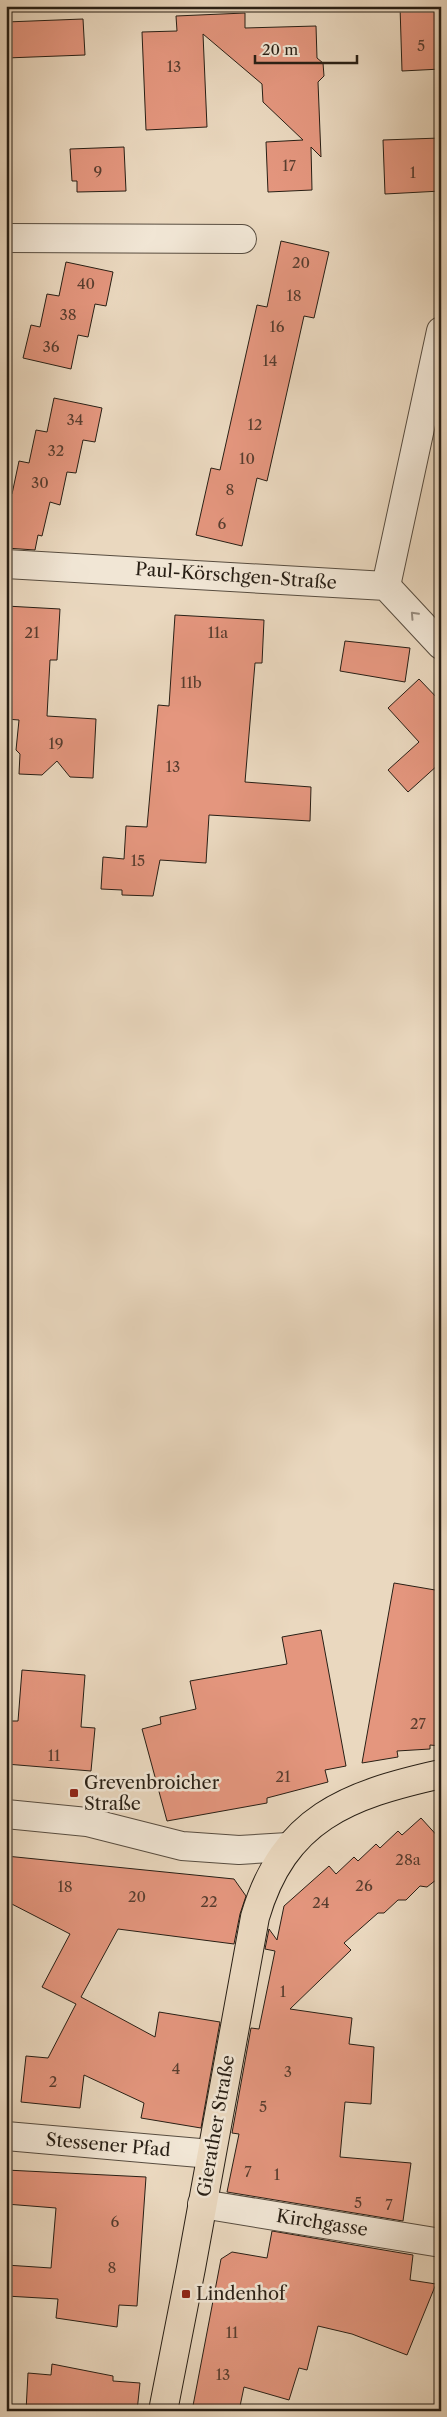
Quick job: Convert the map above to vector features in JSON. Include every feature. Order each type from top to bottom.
[{"type":"main road","points":[[288,1848],[311,1824],[336,1808],[394,1785],[441,1774]]},
{"type":"main road","name":"Gierather Straße","points":[[163,2411],[255,1917],[264,1888],[288,1848]]},
{"type":"street","points":[[6,238],[242,239]]},
{"type":"street","points":[[441,331],[386,586],[441,645]]},
{"type":"street","name":"Paul-Körschgen-Straße","points":[[6,564],[386,586]]},
{"type":"street","points":[[6,1814],[87,1822],[182,1846],[240,1850],[288,1848]]},
{"type":"street","name":"Stessener Pfad","points":[[6,2136],[211,2154]]},
{"type":"street","name":"Kirchgasse","points":[[202,2204],[441,2243]]},
{"type":"building","points":[[400,6],[436,6],[437,20],[441,20],[441,69],[402,71]]},
{"type":"building","points":[[245,13],[245,28],[316,26],[317,58],[323,63],[324,76],[318,82],[321,157],[311,147],[312,190],[268,192],[266,142],[303,140],[263,102],[262,84],[203,34],[207,127],[146,130],[142,32],[177,31],[176,16]]},
{"type":"building","points":[[83,19],[85,55],[6,58],[6,22]]},
{"type":"building","points":[[440,138],[441,191],[385,194],[383,140]]},
{"type":"building","points":[[124,147],[126,191],[77,192],[77,181],[72,181],[70,149]]},
{"type":"building","points":[[281,241],[329,252],[314,318],[304,316],[267,481],[257,478],[242,546],[196,535],[211,468],[220,470],[257,305],[267,307]]},
{"type":"building","points":[[66,262],[113,272],[106,306],[95,304],[88,337],[78,335],[71,369],[23,358],[31,325],[40,327],[47,294],[59,296]]},
{"type":"building","points":[[54,398],[102,408],[95,442],[83,440],[76,473],[67,472],[60,505],[50,502],[42,536],[38,535],[35,550],[6,548],[6,493],[12,494],[19,461],[29,463],[36,430],[47,432]]},
{"type":"building","points":[[6,606],[60,609],[57,660],[50,660],[47,716],[96,719],[93,778],[70,777],[57,761],[42,775],[19,774],[20,754],[16,750],[19,720],[6,719]]},
{"type":"building","points":[[175,615],[264,620],[262,663],[255,663],[245,782],[311,787],[310,821],[209,815],[206,863],[160,860],[153,896],[122,895],[122,890],[101,889],[103,857],[124,859],[126,826],[147,827],[158,705],[169,706]]},
{"type":"building","points":[[345,641],[410,648],[405,682],[340,671]]},
{"type":"building","points":[[419,679],[441,702],[441,765],[439,764],[408,792],[388,770],[419,742],[388,708]]},
{"type":"building","points":[[394,1583],[441,1591],[441,1746],[430,1745],[430,1749],[397,1751],[398,1757],[362,1763]]},
{"type":"building","points":[[321,1630],[346,1766],[325,1770],[328,1782],[267,1798],[267,1803],[167,1821],[142,1729],[161,1724],[160,1717],[196,1709],[190,1681],[287,1664],[282,1637]]},
{"type":"building","points":[[22,1670],[85,1675],[81,1727],[95,1728],[91,1771],[6,1764],[6,1721],[18,1721]]},
{"type":"building","points":[[421,1818],[441,1840],[441,1876],[427,1887],[420,1886],[406,1900],[398,1900],[384,1913],[378,1913],[344,1943],[351,1950],[290,2009],[352,2018],[349,2044],[374,2047],[371,2104],[345,2102],[340,2157],[411,2163],[403,2221],[227,2192],[239,2134],[232,2133],[251,2028],[259,2029],[275,1951],[265,1949],[269,1929],[277,1940],[284,1906],[329,1866],[336,1874],[354,1857],[358,1861],[376,1844],[380,1848],[398,1831],[402,1835]]},
{"type":"building","points":[[6,1856],[234,1879],[246,1896],[234,1944],[118,1929],[81,1997],[155,2037],[159,2012],[220,2022],[201,2128],[141,2118],[144,2103],[84,2075],[80,2108],[21,2102],[26,2056],[48,2058],[76,2004],[42,1987],[70,1934],[6,1901]]},
{"type":"building","points":[[6,2170],[146,2177],[137,2306],[119,2305],[117,2327],[56,2318],[58,2299],[6,2296],[6,2265],[51,2268],[56,2208],[6,2204]]},
{"type":"building","points":[[272,2231],[413,2255],[410,2280],[436,2284],[407,2355],[352,2334],[318,2326],[307,2370],[299,2368],[289,2400],[244,2387],[239,2411],[192,2411],[221,2259],[232,2252],[267,2258]]},
{"type":"building","points":[[52,2364],[113,2376],[113,2381],[140,2383],[137,2411],[26,2411],[28,2373],[51,2375]]},
{"type":"place","name":"Grevenbroicher Straße","points":[[74,1793]]},
{"type":"place","name":"Lindenhof","points":[[186,2294]]}]
